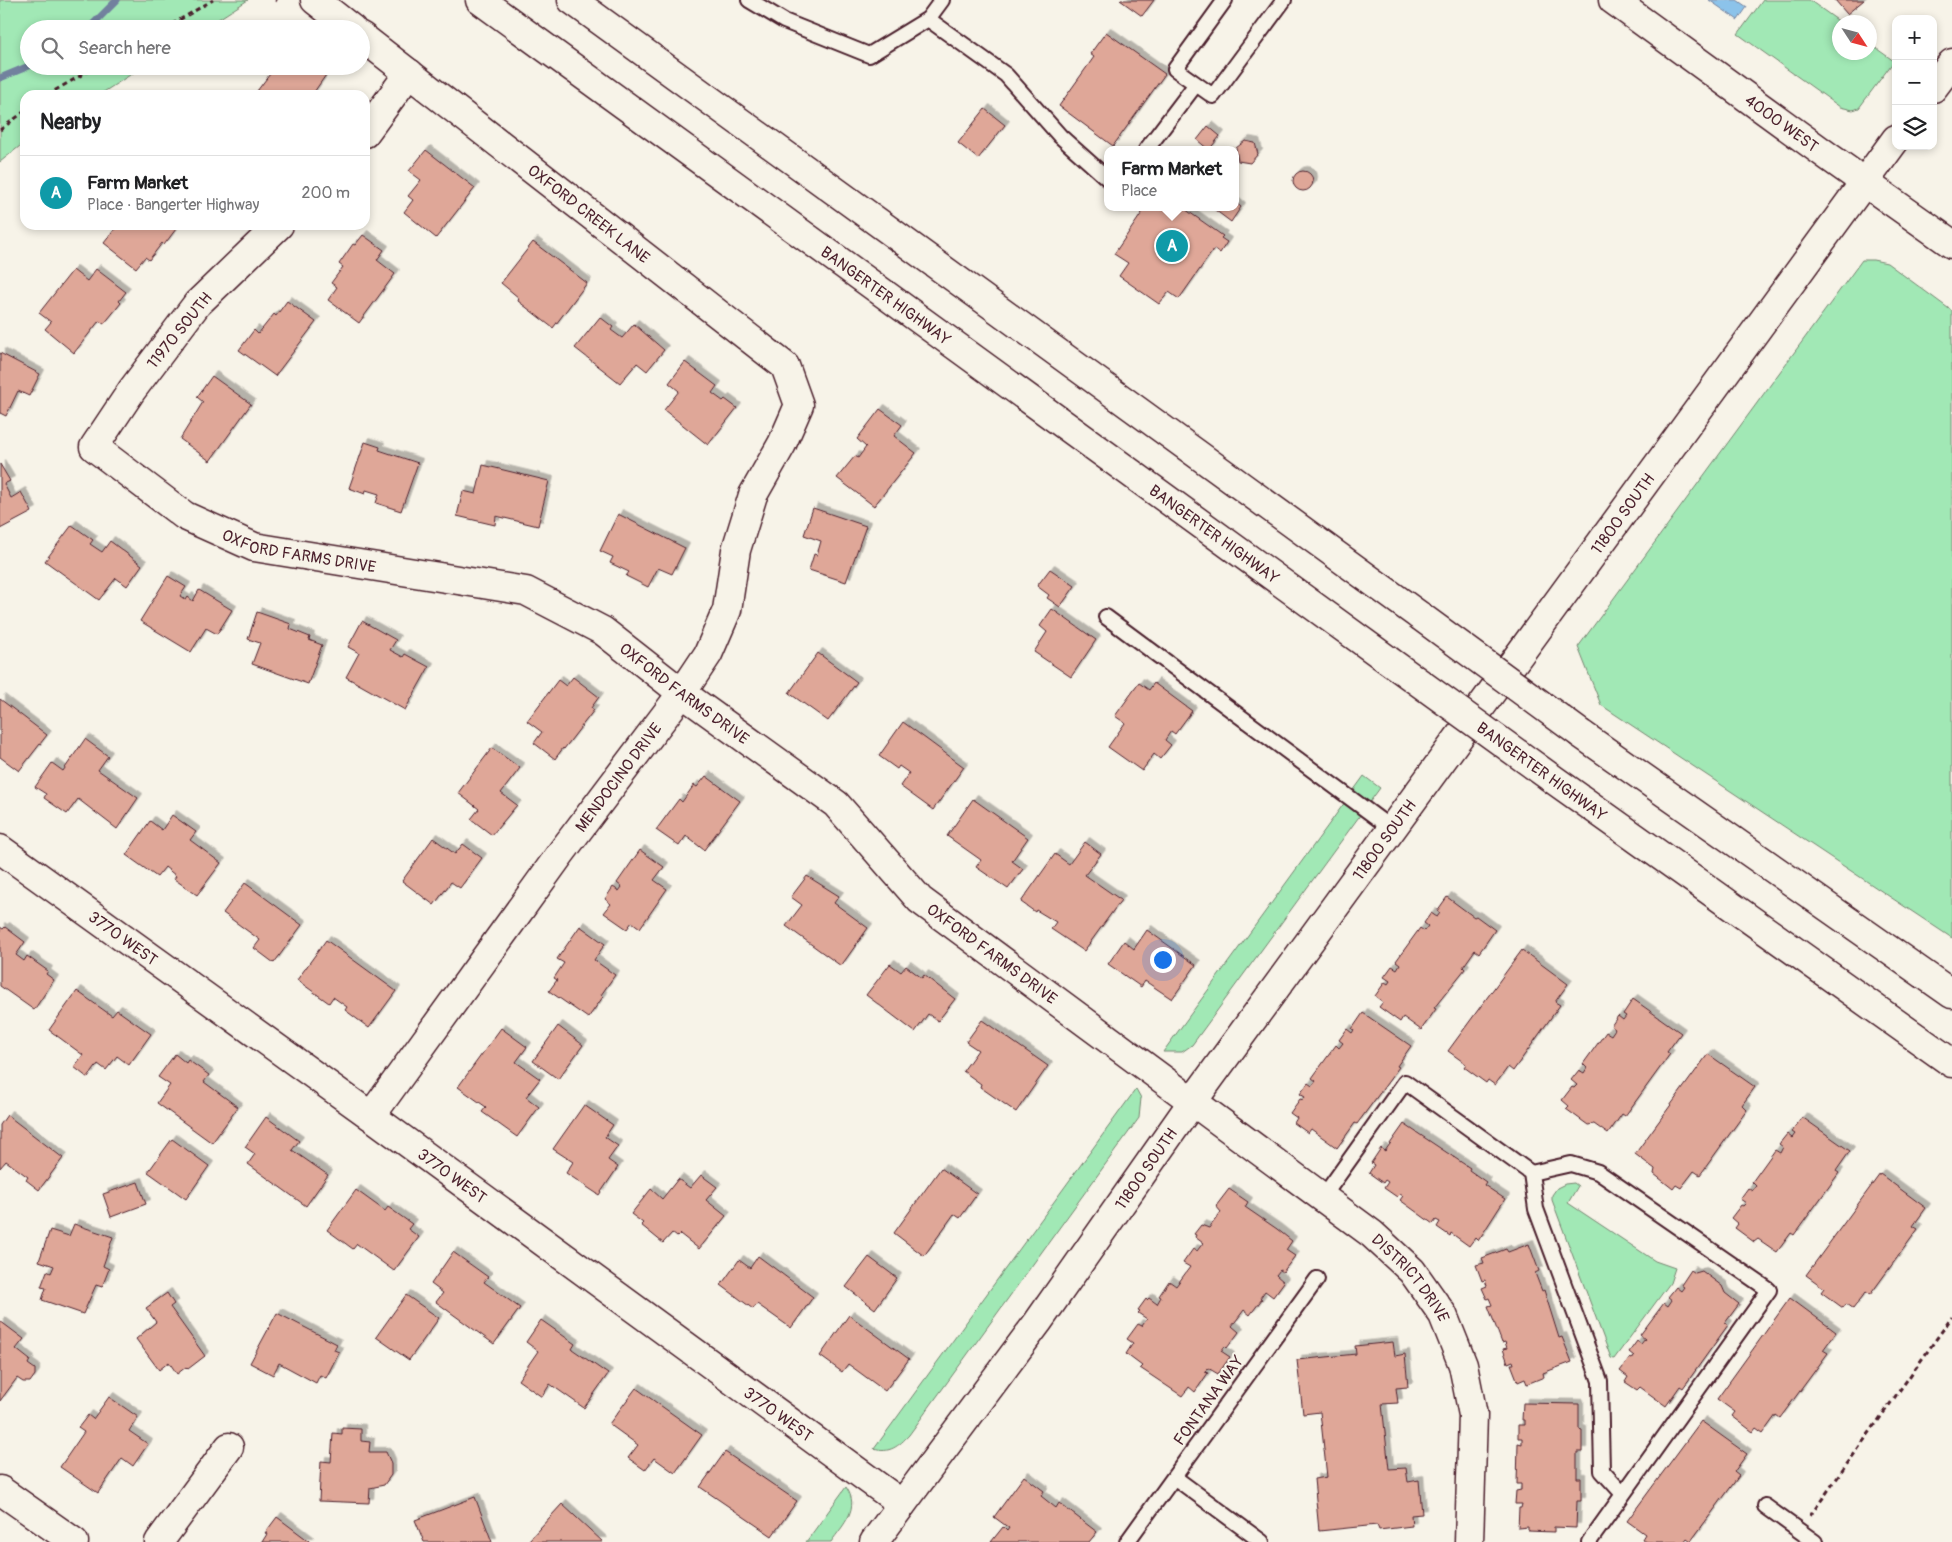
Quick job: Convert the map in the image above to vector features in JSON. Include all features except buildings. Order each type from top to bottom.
[{"type":"main road","points":[[315,0],[341,20]]},
{"type":"main road","name":"BANGERTER HIGHWAY","points":[[480,0],[1550,777],[1952,1063]]},
{"type":"main road","points":[[572,0],[1581,734],[1952,994]]},
{"type":"main road","name":"4000 WEST","points":[[1613,0],[1952,244]]},
{"type":"main road","name":"OXFORD CREEK LANE","points":[[370,43],[785,366],[799,405]]},
{"type":"main road","points":[[1937,83],[1952,63]]},
{"type":"main road","points":[[370,126],[409,73]]},
{"type":"main road","name":"11800 SOUTH","points":[[874,1542],[1038,1322],[1193,1101],[1892,144]]},
{"type":"main road","name":"11970 SOUTH","points":[[94,448],[132,390],[197,304],[274,230]]},
{"type":"main road","name":"MENDOCINO DRIVE","points":[[371,1116],[561,853],[682,693],[708,654],[727,610],[736,550],[753,495],[782,444],[799,405]]},
{"type":"main road","name":"OXFORD FARMS DRIVE","points":[[94,448],[185,516],[254,547],[526,591],[603,631],[682,693],[836,804],[920,900],[1193,1101]]},
{"type":"main road","name":"3770 WEST","points":[[0,848],[902,1504]]},
{"type":"main road","name":"DISTRICT DRIVE","points":[[1193,1101],[1372,1234],[1412,1271],[1443,1314],[1463,1365],[1473,1415],[1469,1542]]},
{"type":"main road","points":[[159,1542],[229,1447]]},
{"type":"main road","points":[[0,1490],[74,1542]]},
{"type":"lane","points":[[749,0],[784,21],[869,55],[928,18],[942,0]]},
{"type":"lane","points":[[1225,0],[1175,69],[1213,96],[1284,0]]},
{"type":"lane","points":[[928,18],[1006,75],[1060,136],[1104,174]]},
{"type":"lane","points":[[1149,146],[1196,84]]},
{"type":"lane","points":[[1106,617],[1392,829]]},
{"type":"lane","points":[[1323,1197],[1405,1082],[1531,1173],[1536,1210],[1600,1381],[1602,1471],[1623,1494]]},
{"type":"lane","points":[[1531,1173],[1571,1164],[1598,1172],[1769,1290],[1589,1542]]},
{"type":"lane","name":"FONTANA WAY","points":[[1127,1542],[1317,1279]]},
{"type":"lane","points":[[1174,1477],[1262,1542]]},
{"type":"lane","points":[[1764,1506],[1815,1542]]},
{"type":"path","points":[[179,20],[213,0]]},
{"type":"path","points":[[55,90],[81,75]]},
{"type":"path","points":[[0,130],[20,116]]},
{"type":"path","points":[[1810,1516],[1952,1317]]},
{"type":"green space","points":[[0,0],[248,0],[217,20],[20,20],[20,75],[130,75],[107,90],[20,90],[20,146],[0,162]]},
{"type":"green space","points":[[1763,0],[1809,0],[1832,16],[1832,60],[1877,60],[1877,49],[1892,60],[1892,64],[1859,108],[1853,110],[1840,107],[1738,34]]},
{"type":"green space","points":[[1862,260],[1887,263],[1952,311],[1952,938],[1601,705],[1578,647]]},
{"type":"green space","points":[[1364,776],[1380,788],[1192,1045],[1182,1052],[1163,1052]]},
{"type":"green space","points":[[1136,1089],[1141,1098],[1139,1118],[909,1435],[901,1443],[889,1450],[874,1449]]},
{"type":"green space","points":[[1574,1183],[1578,1186],[1568,1203],[1655,1261],[1675,1268],[1670,1283],[1614,1359],[1611,1358],[1552,1200],[1552,1195],[1557,1188],[1565,1184]]},
{"type":"green space","points":[[846,1487],[852,1502],[849,1516],[841,1529],[831,1542],[806,1542]]},
{"type":"water","points":[[1709,0],[1737,0],[1747,7],[1738,20]]},
{"type":"waterway","points":[[97,20],[117,0]]},
{"type":"waterway","points":[[0,78],[20,70]]},
{"type":"place","name":"Farm Market","points":[[1172,246]]}]
